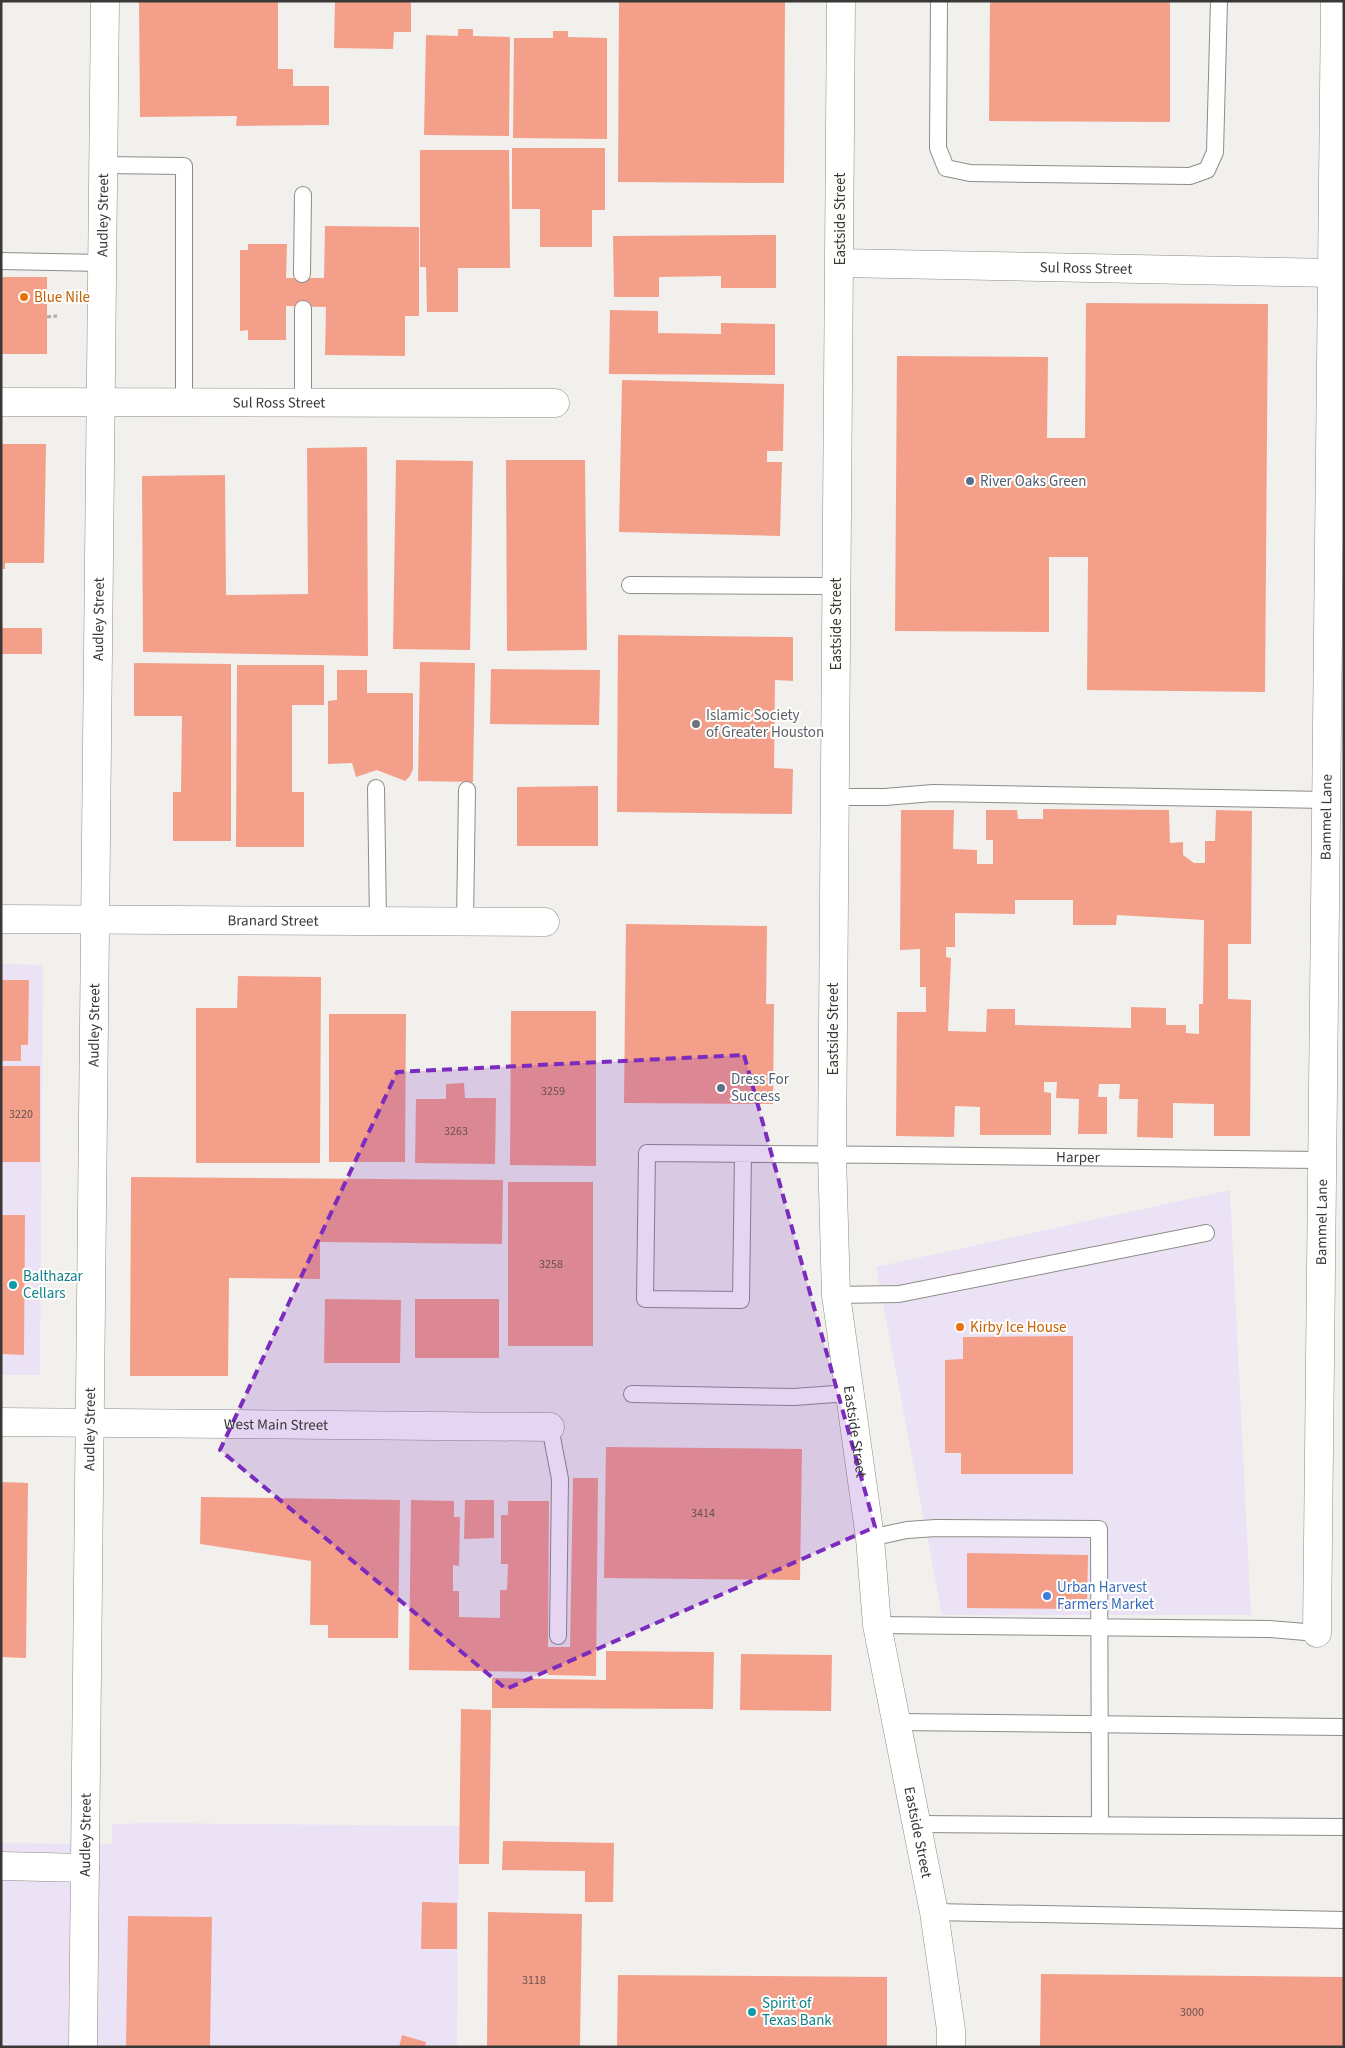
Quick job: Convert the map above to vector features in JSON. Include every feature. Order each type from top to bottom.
[{"type":"street","name":"Audley Street","points":[[83,2047],[105,1]]},
{"type":"street","name":"Eastside Street","points":[[841,1],[832,1155],[836,1295],[870,1538],[877,1625],[934,1912],[951,2030],[951,2047]]},
{"type":"street","name":"Bammel Lane","points":[[1316,1633],[1326,800],[1335,726],[1337,323],[1332,272],[1339,111],[1335,1]]},
{"type":"street","name":"Sul Ross Street","points":[[840,263],[1332,272]]},
{"type":"street","name":"Sul Ross Street","points":[[1,402],[555,402]]},
{"type":"street","name":"Branard Street","points":[[1,919],[545,922]]},
{"type":"street","name":"West Main Street","points":[[1,1422],[550,1428]]},
{"type":"street","points":[[1,1866],[85,1868]]},
{"type":"lane","points":[[939,1],[938,148],[946,168],[970,173],[1190,176],[1207,170],[1215,152],[1219,1]]},
{"type":"lane","points":[[103,165],[184,166],[184,402]]},
{"type":"lane","points":[[302,274],[303,195]]},
{"type":"lane","points":[[1,261],[102,263]]},
{"type":"lane","points":[[303,310],[303,403]]},
{"type":"lane","points":[[630,585],[836,586]]},
{"type":"lane","points":[[376,788],[378,921]]},
{"type":"lane","points":[[465,922],[467,790]]},
{"type":"lane","points":[[835,797],[884,798],[932,793],[1326,800]]},
{"type":"lane","name":"Harper","points":[[743,1154],[741,1300],[646,1299],[647,1153],[1322,1160]]},
{"type":"lane","points":[[836,1295],[899,1294],[1206,1233]]},
{"type":"lane","points":[[632,1394],[794,1397],[850,1393]]},
{"type":"lane","points":[[550,1428],[560,1479],[558,1636]]},
{"type":"lane","points":[[870,1538],[913,1529],[936,1528],[1099,1529],[1100,1825]]},
{"type":"lane","points":[[877,1625],[1269,1628],[1316,1633]]},
{"type":"lane","points":[[896,1722],[1344,1727]]},
{"type":"lane","points":[[916,1824],[1344,1827]]},
{"type":"lane","points":[[934,1912],[1344,1920]]},
{"type":"path","points":[[47,317],[57,316]]},
{"type":"highlighted area","points":[[744,1055],[875,1527],[506,1689],[220,1450],[397,1072]]},
{"type":"shaded area","points":[[1,964],[43,965],[40,1375],[1,1375]]},
{"type":"shaded area","points":[[1230,1190],[1251,1615],[942,1615],[876,1267]]},
{"type":"shaded area","points":[[112,1824],[459,1826],[457,2047],[1,2047],[1,1843],[112,1844]]},
{"type":"building","points":[[139,1],[278,1],[278,69],[293,69],[293,86],[329,86],[329,125],[236,126],[237,116],[140,117]]},
{"type":"building","points":[[335,1],[411,1],[411,32],[394,32],[393,49],[334,48]]},
{"type":"building","points":[[619,1],[785,1],[784,183],[618,182]]},
{"type":"building","points":[[990,1],[1170,1],[1170,122],[989,121]]},
{"type":"building","points":[[458,29],[473,29],[473,36],[510,37],[509,136],[424,135],[426,35],[458,36]]},
{"type":"building","points":[[553,31],[568,31],[568,37],[607,38],[607,139],[513,138],[514,38],[553,38]]},
{"type":"building","points":[[512,148],[605,148],[605,210],[592,210],[592,247],[540,247],[540,209],[512,209]]},
{"type":"building","points":[[420,150],[509,150],[510,268],[458,268],[458,312],[427,312],[426,267],[420,267]]},
{"type":"building","points":[[325,226],[419,227],[419,316],[405,316],[405,356],[325,355],[326,307],[286,306],[286,340],[248,340],[248,330],[240,331],[240,250],[248,250],[248,244],[287,244],[286,278],[324,278]]},
{"type":"building","points":[[776,235],[776,288],[721,288],[721,276],[659,277],[659,297],[614,297],[613,236]]},
{"type":"building","name":"Blue Nile","points":[[1,277],[47,277],[47,354],[1,354]]},
{"type":"building","points":[[1086,303],[1268,304],[1265,692],[1087,690],[1088,557],[1049,557],[1049,632],[895,631],[897,356],[1048,357],[1047,438],[1085,438]]},
{"type":"building","points":[[610,310],[658,311],[658,333],[721,334],[721,323],[775,324],[775,375],[609,374]]},
{"type":"building","points":[[622,380],[784,384],[783,451],[767,451],[767,462],[782,462],[780,536],[619,532]]},
{"type":"building","points":[[1,444],[46,444],[44,563],[5,563],[5,569],[1,569]]},
{"type":"building","points":[[367,447],[368,656],[143,652],[142,476],[225,475],[226,595],[308,594],[307,448]]},
{"type":"building","points":[[396,460],[473,461],[470,650],[393,649]]},
{"type":"building","points":[[506,460],[585,460],[587,650],[507,651]]},
{"type":"building","points":[[1,628],[42,628],[42,654],[1,654]]},
{"type":"building","name":"Islamic Society of Greater Houston","points":[[618,635],[793,637],[793,681],[775,680],[774,768],[793,769],[792,814],[617,812]]},
{"type":"building","points":[[420,662],[475,663],[473,782],[418,781]]},
{"type":"building","points":[[134,663],[231,664],[231,841],[173,841],[173,792],[181,792],[182,716],[134,716]]},
{"type":"building","points":[[237,665],[324,665],[324,705],[292,705],[292,792],[304,792],[304,847],[236,847]]},
{"type":"building","points":[[491,669],[600,670],[599,725],[490,724]]},
{"type":"building","points":[[337,670],[367,670],[367,693],[413,693],[413,769],[405,781],[377,770],[356,777],[352,763],[328,764],[328,701],[337,700]]},
{"type":"building","points":[[598,786],[598,846],[517,846],[517,787]]},
{"type":"building","points":[[1043,809],[1169,810],[1170,843],[1183,842],[1183,855],[1194,863],[1205,863],[1205,841],[1215,841],[1216,810],[1252,811],[1251,944],[1228,944],[1228,999],[1251,1000],[1250,1136],[1214,1136],[1214,1104],[1173,1103],[1173,1138],[1137,1137],[1138,1099],[1119,1099],[1120,1084],[1099,1084],[1098,1097],[1107,1097],[1107,1134],[1078,1134],[1079,1099],[1056,1098],[1057,1082],[1044,1082],[1044,1092],[1051,1093],[1051,1135],[980,1135],[980,1107],[955,1106],[954,1137],[896,1136],[897,1012],[926,1012],[926,987],[920,987],[920,949],[900,950],[901,810],[954,810],[953,849],[977,850],[977,864],[993,864],[993,840],[986,840],[986,810],[1017,810],[1018,819],[1043,819]],"holes":[[[1015,900],[1073,900],[1073,925],[1116,925],[1117,915],[1204,920],[1203,1004],[1199,1004],[1199,1034],[1186,1033],[1186,1025],[1166,1025],[1166,1008],[1131,1007],[1131,1028],[1015,1025],[1015,1009],[987,1009],[986,1032],[948,1031],[951,958],[946,957],[946,947],[955,947],[955,913],[1015,914]]]},
{"type":"building","points":[[626,924],[767,926],[766,1004],[774,1004],[773,1104],[624,1103]]},
{"type":"building","points":[[238,976],[321,977],[320,1163],[196,1163],[196,1008],[237,1008]]},
{"type":"building","points":[[1,980],[29,980],[28,1045],[21,1045],[21,1061],[1,1061]]},
{"type":"building","points":[[511,1011],[596,1011],[596,1166],[510,1165]]},
{"type":"building","points":[[329,1014],[406,1014],[405,1162],[329,1162]]},
{"type":"building","points":[[1,1066],[40,1066],[40,1162],[1,1162]]},
{"type":"building","points":[[464,1083],[465,1098],[496,1098],[495,1164],[415,1163],[416,1099],[446,1099],[446,1084]]},
{"type":"building","points":[[131,1177],[503,1180],[502,1244],[320,1242],[320,1279],[229,1278],[228,1376],[130,1376]]},
{"type":"building","points":[[508,1182],[593,1182],[593,1346],[508,1346]]},
{"type":"building","name":"Balthazar Cellars","points":[[1,1215],[25,1215],[24,1355],[1,1354]]},
{"type":"building","points":[[325,1299],[401,1300],[400,1363],[324,1363]]},
{"type":"building","points":[[415,1299],[499,1299],[499,1358],[415,1358]]},
{"type":"building","points":[[1073,1336],[1073,1474],[961,1474],[961,1453],[945,1453],[945,1360],[963,1359],[963,1337]]},
{"type":"building","points":[[606,1447],[802,1449],[800,1580],[604,1578]]},
{"type":"building","points":[[573,1478],[598,1478],[596,1676],[548,1675],[548,1672],[409,1670],[411,1500],[454,1501],[454,1517],[460,1517],[459,1566],[453,1565],[453,1591],[459,1591],[459,1617],[500,1618],[500,1590],[507,1590],[508,1564],[501,1564],[501,1515],[508,1515],[508,1501],[549,1501],[548,1647],[570,1647]]},
{"type":"building","points":[[1,1482],[28,1483],[26,1658],[1,1657]]},
{"type":"building","points":[[201,1497],[400,1500],[398,1638],[328,1638],[328,1625],[310,1625],[311,1561],[200,1544]]},
{"type":"building","points":[[465,1500],[494,1500],[494,1538],[464,1539]]},
{"type":"building","points":[[967,1553],[1088,1555],[1087,1609],[967,1608]]},
{"type":"building","points":[[606,1651],[714,1652],[713,1709],[492,1708],[492,1678],[606,1680]]},
{"type":"building","points":[[741,1654],[832,1655],[831,1711],[740,1710]]},
{"type":"building","points":[[461,1709],[491,1710],[489,1864],[459,1864]]},
{"type":"building","points":[[503,1841],[614,1843],[613,1902],[585,1902],[585,1871],[502,1870]]},
{"type":"building","points":[[422,1902],[457,1903],[457,1949],[421,1949]]},
{"type":"building","points":[[488,1912],[582,1914],[580,2047],[487,2047]]},
{"type":"building","points":[[128,1916],[212,1917],[210,2047],[126,2047]]},
{"type":"building","points":[[1041,1974],[1344,1977],[1344,2047],[1040,2047]]},
{"type":"building","name":"Spirit of Texas Bank","points":[[618,1975],[887,1977],[887,2047],[617,2047]]},
{"type":"building","points":[[402,2035],[426,2042],[425,2047],[399,2047]]},
{"type":"place","name":"Blue Nile","points":[[24,297]]},
{"type":"place","name":"River Oaks Green","points":[[970,481]]},
{"type":"place","name":"Islamic Society of Greater Houston","points":[[696,724]]},
{"type":"place","name":"Dress For Success","points":[[721,1088]]},
{"type":"place","name":"Balthazar Cellars","points":[[13,1285]]},
{"type":"place","name":"Kirby Ice House","points":[[960,1327]]},
{"type":"place","name":"Urban Harvest Farmers Market","points":[[1047,1596]]},
{"type":"place","name":"Spirit of Texas Bank","points":[[752,2012]]}]
